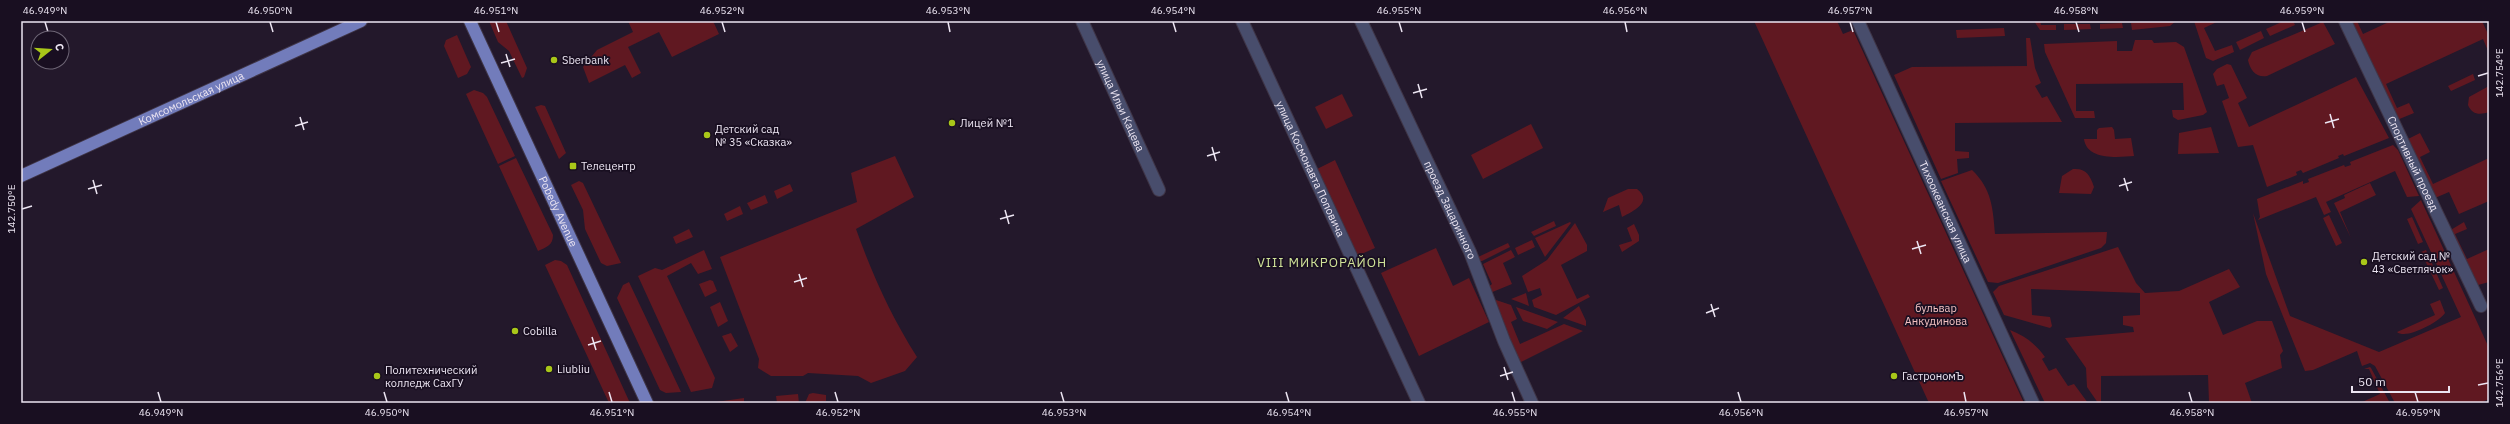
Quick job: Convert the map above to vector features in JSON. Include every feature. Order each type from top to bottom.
[{"type":"main road","name":"Комсомольская улица","points":[[21,176],[361,21]]},
{"type":"main road","name":"Pobedy Avenue","points":[[470,21],[647,403]]},
{"type":"street","name":"улица Ильи Кацева","points":[[1082,21],[1159,190]]},
{"type":"street","name":"улица Космонавта Поповича","points":[[1242,21],[1419,403]]},
{"type":"street","name":"проезд Зацаринного","points":[[1361,21],[1470,252],[1504,341],[1532,403]]},
{"type":"street","name":"Тихоокеанская улица","points":[[1858,21],[2033,403]]},
{"type":"street","name":"Спортивный проезд","points":[[2345,21],[2480,306]]},
{"type":"green space","points":[[489,21],[506,21],[527,68],[524,77],[522,78],[509,51],[498,42]]},
{"type":"green space","points":[[628,21],[713,21],[719,34],[672,57],[659,32],[628,47],[641,73],[632,78],[625,65],[589,83],[583,67],[597,50],[633,32]]},
{"type":"green space","name":"бульвар Анкудинова","points":[[1754,21],[1837,21],[1843,34],[1853,30],[2024,403],[1929,403]]},
{"type":"green space","points":[[2034,21],[2040,21],[2041,25],[2056,25],[2056,30],[2040,30]]},
{"type":"green space","points":[[2148,21],[2176,21],[2170,26],[2132,30],[2131,23]]},
{"type":"green space","points":[[2194,21],[2219,21],[2204,28],[2215,51],[2232,45],[2234,52],[2213,61],[2206,58]]},
{"type":"green space","points":[[2284,21],[2293,21],[2295,25],[2270,36],[2266,29]]},
{"type":"green space","points":[[2349,21],[2357,21],[2363,34],[2391,21],[2482,21],[2489,36],[2489,53],[2483,39],[2386,84],[2397,108],[2409,103],[2414,113],[2397,120]]},
{"type":"green space","points":[[2323,22],[2335,44],[2267,76],[2260,76],[2250,67],[2248,60],[2252,52]]},
{"type":"green space","points":[[2122,23],[2123,28],[2100,29],[2100,24]]},
{"type":"green space","points":[[2064,24],[2090,24],[2091,29],[2064,30]]},
{"type":"green space","points":[[2004,28],[2005,36],[1957,38],[1956,30]]},
{"type":"green space","points":[[2261,31],[2264,38],[2240,50],[2236,42]]},
{"type":"green space","points":[[457,35],[471,67],[467,74],[458,78],[444,46],[446,40]]},
{"type":"green space","points":[[2026,38],[2030,38],[2035,68],[2041,83],[2035,86],[2042,98],[2047,96],[2062,122],[1955,123],[1955,151],[1969,152],[1969,158],[1957,159],[1958,173],[1941,179],[1894,75],[1912,67],[2027,66]]},
{"type":"green space","points":[[2135,40],[2152,40],[2154,43],[2176,42],[2184,47],[2207,112],[2203,115],[2178,120],[2173,117],[2172,110],[2184,110],[2183,83],[2076,84],[2076,111],[2094,111],[2095,118],[2075,118],[2045,52],[2044,44],[2117,41],[2117,51],[2132,51]]},
{"type":"green space","points":[[2227,64],[2231,65],[2247,98],[2238,103],[2249,127],[2356,77],[2389,138],[2344,156],[2343,154],[2338,156],[2339,158],[2303,173],[2301,170],[2296,172],[2297,175],[2267,187],[2253,145],[2238,147],[2222,101],[2229,98],[2224,84],[2217,86],[2213,74],[2217,69]]},
{"type":"green space","points":[[2473,74],[2475,80],[2451,91],[2448,86]]},
{"type":"green space","points":[[2489,86],[2489,112],[2479,114],[2472,111],[2468,105],[2469,97]]},
{"type":"green space","points":[[474,90],[483,93],[487,97],[515,156],[498,164],[466,94]]},
{"type":"green space","points":[[1342,94],[1353,116],[1326,129],[1315,107]]},
{"type":"green space","points":[[541,105],[545,106],[566,153],[559,159],[535,107]]},
{"type":"green space","points":[[1531,124],[1543,148],[1483,179],[1471,155]]},
{"type":"green space","points":[[2112,127],[2114,130],[2115,139],[2131,138],[2134,156],[2104,156],[2091,151],[2086,146],[2084,139],[2097,139],[2097,130],[2099,128]]},
{"type":"green space","points":[[2211,127],[2219,153],[2178,154],[2179,133]]},
{"type":"green space","points":[[2420,133],[2430,152],[2420,157],[2433,184],[2489,158],[2489,201],[2459,214],[2449,192],[2435,198],[2406,140]]},
{"type":"green space","points":[[2393,145],[2398,150],[2419,196],[2407,197],[2395,171],[2326,202],[2331,212],[2324,215],[2316,197],[2258,220],[2260,217],[2257,199],[2303,181],[2303,184],[2309,182],[2308,179],[2344,165],[2345,167],[2351,165],[2350,162]]},
{"type":"green space","points":[[895,156],[914,197],[856,229],[883,294],[917,357],[905,371],[871,383],[858,376],[808,373],[803,376],[771,376],[758,368],[759,359],[720,257],[857,202],[851,173]]},
{"type":"green space","points":[[516,158],[553,235],[551,243],[547,247],[538,251],[499,166]]},
{"type":"green space","points":[[1335,160],[1375,248],[1357,256],[1317,169]]},
{"type":"green space","points":[[2073,169],[2081,170],[2087,173],[2094,187],[2091,194],[2059,193],[2062,176]]},
{"type":"green space","points":[[1972,170],[1979,177],[1988,192],[1992,208],[1995,234],[2107,232],[2106,243],[2101,248],[1998,283],[1988,282],[1941,181]]},
{"type":"green space","points":[[579,181],[583,183],[621,263],[607,266],[601,263],[585,229],[583,210],[571,185]]},
{"type":"green space","points":[[2370,183],[2376,195],[2340,212],[2351,238],[2334,203],[2345,198],[2344,195]]},
{"type":"green space","points":[[790,184],[793,191],[777,199],[774,191]]},
{"type":"green space","points":[[1628,189],[1637,189],[1642,194],[1643,198],[1640,206],[1622,217],[1619,205],[1603,212],[1608,198]]},
{"type":"green space","points":[[765,195],[768,203],[751,210],[747,203]]},
{"type":"green space","points":[[2421,200],[2489,348],[2489,399],[2480,403],[2395,403],[2375,366],[2370,363],[2362,366],[2357,351],[2313,370],[2305,371],[2266,274],[2253,213],[2290,316],[2379,352],[2461,317],[2411,209]]},
{"type":"green space","points":[[740,206],[743,214],[727,221],[724,214]]},
{"type":"green space","points":[[2329,215],[2342,243],[2336,246],[2323,218]]},
{"type":"green space","points":[[2412,217],[2423,242],[2418,244],[2407,219]]},
{"type":"green space","points":[[1554,221],[1556,226],[1534,236],[1531,232]]},
{"type":"green space","points":[[1570,222],[1571,223],[1545,257],[1535,238]]},
{"type":"green space","points":[[2464,222],[2467,229],[2455,234],[2467,259],[2489,249],[2489,282],[2478,285],[2449,231]]},
{"type":"green space","points":[[1575,223],[1587,245],[1587,251],[1561,265],[1577,299],[1588,294],[1590,297],[1556,315],[1534,307],[1532,300],[1542,295],[1540,288],[1528,292],[1522,276],[1547,260]]},
{"type":"green space","points":[[1634,224],[1639,235],[1639,241],[1622,252],[1619,245],[1632,241],[1627,228]]},
{"type":"green space","points":[[689,229],[693,237],[676,244],[673,237]]},
{"type":"green space","points":[[1532,240],[1535,247],[1518,255],[1515,248]]},
{"type":"green space","points":[[1508,243],[1510,247],[1482,261],[1475,261],[1478,257]]},
{"type":"green space","points":[[2118,247],[2136,283],[2145,293],[2179,291],[2229,269],[2240,287],[2209,302],[2223,335],[2257,321],[2272,321],[2283,351],[2280,355],[2282,368],[2245,383],[2252,403],[2194,403],[2209,402],[2208,375],[2101,376],[2101,403],[2098,403],[2087,387],[2086,368],[2065,338],[2134,332],[2133,327],[2123,325],[2123,316],[2140,315],[2140,293],[2031,289],[2032,315],[2050,317],[2052,326],[2050,328],[2004,315],[1993,292],[1999,286]]},
{"type":"green space","points":[[1436,248],[1453,286],[1469,278],[1489,322],[1419,356],[1381,273]]},
{"type":"green space","points":[[704,250],[712,269],[698,274],[691,263],[667,276],[715,378],[712,388],[691,392],[638,276],[655,268],[662,270]]},
{"type":"green space","points":[[1511,250],[1515,257],[1503,263],[1512,284],[1490,293],[1487,288],[1492,284],[1483,264]]},
{"type":"green space","points":[[2426,250],[2443,288],[2439,290],[2421,252]]},
{"type":"green space","points":[[555,260],[561,261],[567,265],[630,403],[609,403],[545,265]]},
{"type":"green space","points":[[710,280],[713,281],[717,291],[705,297],[699,284]]},
{"type":"green space","points":[[629,282],[681,392],[666,393],[660,390],[617,298],[623,285]]},
{"type":"green space","points":[[1526,293],[1529,306],[1511,299]]},
{"type":"green space","points":[[1490,298],[1511,305],[1517,319],[1511,322],[1520,344],[1564,324],[1583,331],[1517,364]]},
{"type":"green space","points":[[2440,300],[2445,313],[2442,317],[2415,332],[2401,334],[2397,332],[2435,315],[2430,304]]},
{"type":"green space","points":[[720,302],[728,321],[718,327],[710,307]]},
{"type":"green space","points":[[1579,306],[1586,321],[1586,326],[1563,318]]},
{"type":"green space","points":[[1516,307],[1558,322],[1547,329],[1523,321]]},
{"type":"green space","points":[[2010,330],[2021,335],[2034,344],[2045,357],[2042,359],[2049,371],[2056,368],[2068,386],[2074,384],[2088,403],[2045,403]]},
{"type":"green space","points":[[731,333],[738,346],[730,352],[722,336]]},
{"type":"green space","points":[[2370,367],[2390,403],[2360,403],[2380,394],[2369,369],[2364,369]]},
{"type":"green space","points":[[813,393],[826,395],[826,401],[805,403],[809,394]]},
{"type":"green space","points":[[798,394],[799,403],[777,403],[776,396]]},
{"type":"green space","points":[[744,398],[744,403],[709,403]]},
{"type":"place","name":"Sberbank","points":[[554,60]]},
{"type":"place","name":"Лицей №1","points":[[952,123]]},
{"type":"place","name":"Детский сад № 35 «Сказка»","points":[[707,135]]},
{"type":"place","name":"Телецентр","points":[[573,166]]},
{"type":"place","name":"Детский сад № 43 «Светлячок»","points":[[2364,262]]},
{"type":"place","name":"Cobilla","points":[[515,331]]},
{"type":"place","name":"Liubliu","points":[[549,369]]},
{"type":"place","name":"Политехнический колледж СахГУ","points":[[377,376]]},
{"type":"place","name":"ГастрономЪ","points":[[1894,376]]},
{"type":"district","name":"VIII МИКРОРАЙОН","points":[[1322,262]]}]
